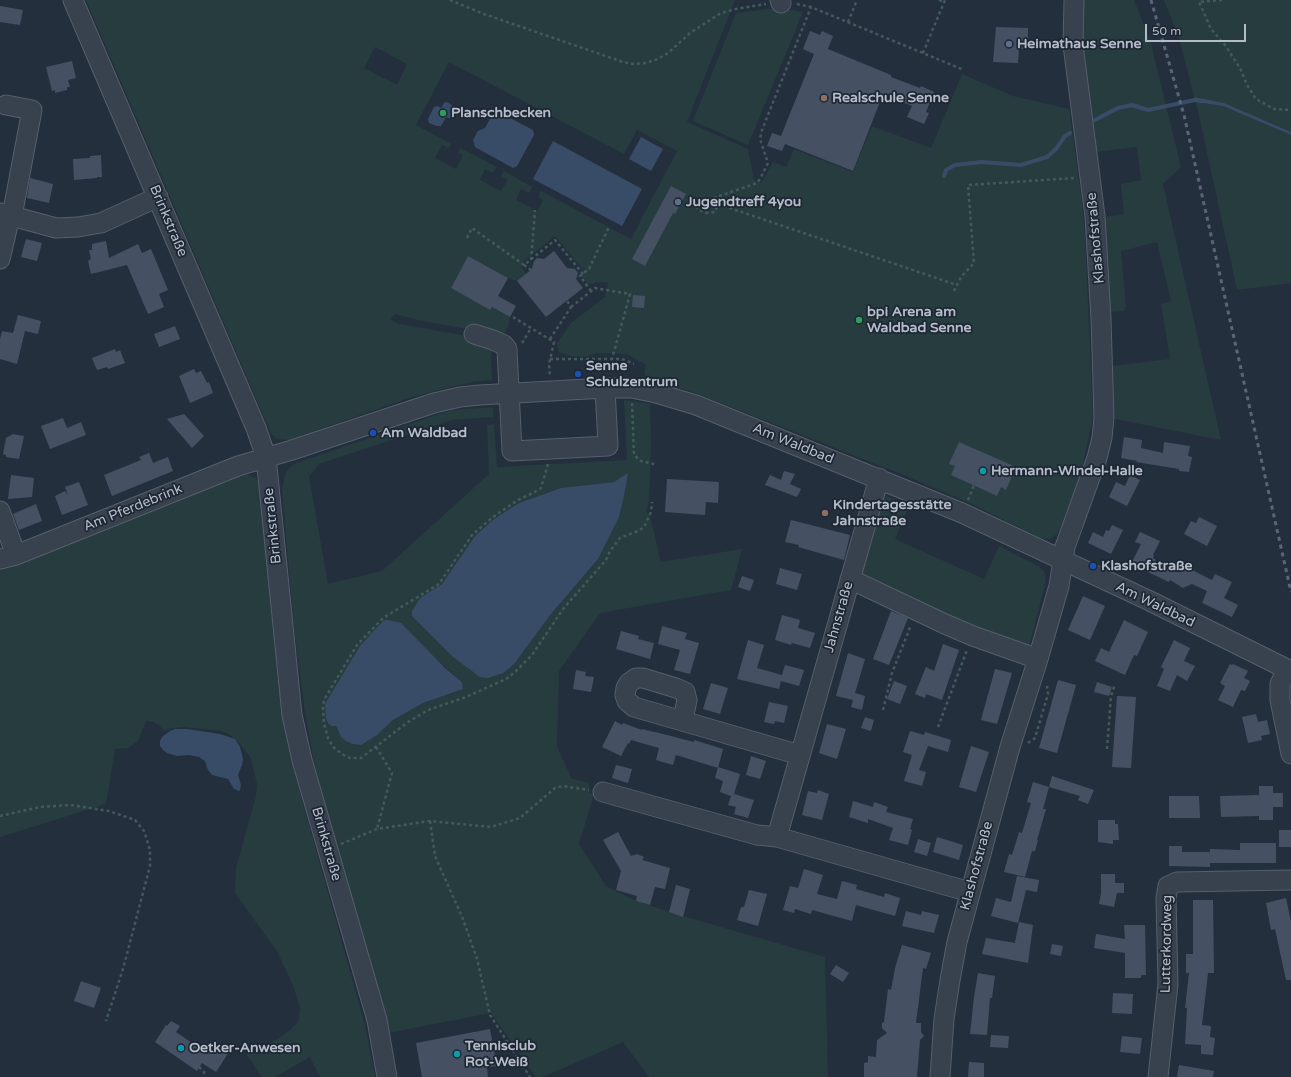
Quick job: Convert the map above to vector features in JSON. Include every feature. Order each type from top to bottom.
[{"type":"street","name":"Brinkstraße","points":[[73,0],[256,428],[266,458],[292,715],[302,760],[377,1020],[387,1077]]},
{"type":"street","name":"Klashofstraße","points":[[940,1077],[944,1019],[957,942],[1010,748],[1059,586],[1068,536],[1097,458],[1102,438],[1104,417],[1099,274],[1091,177],[1073,45],[1074,0]]},
{"type":"street","points":[[0,259],[8,215],[32,110],[6,105]]},
{"type":"street","points":[[8,215],[56,228],[78,227],[101,223],[158,197]]},
{"type":"street","points":[[474,334],[493,340],[504,345],[507,349],[512,451],[608,446],[605,388]]},
{"type":"street","name":"Am Waldbad","points":[[266,458],[434,403],[460,397],[509,392],[632,388],[656,393],[696,405],[879,478],[962,513],[1063,560],[1289,670]]},
{"type":"street","name":"Am Pferdebrink","points":[[8,557],[238,466],[266,458]]},
{"type":"street","name":"Jahnstraße","points":[[777,837],[879,478]]},
{"type":"street","points":[[0,511],[8,557]]},
{"type":"street","points":[[850,579],[972,636],[1038,659]]},
{"type":"street","points":[[1289,670],[1280,684],[1280,700],[1291,754]]},
{"type":"street","points":[[683,720],[800,755]]},
{"type":"street","points":[[603,792],[756,835],[777,837],[970,892]]},
{"type":"street","name":"Lutterkordweg","points":[[1158,1077],[1168,984],[1166,898],[1168,886],[1177,882],[1291,880]]},
{"type":"path","points":[[450,0],[484,14],[623,62],[634,64],[645,63],[658,59],[668,53],[700,26],[721,13],[736,9]]},
{"type":"path","points":[[848,22],[857,0]]},
{"type":"path","points":[[923,53],[944,1],[940,0]]},
{"type":"path","points":[[1222,0],[1199,1],[1211,29],[1229,51],[1240,68],[1247,85],[1256,98],[1274,109],[1291,110]]},
{"type":"path","points":[[702,202],[757,182],[760,179],[768,163],[760,139],[762,130],[811,7],[964,70]]},
{"type":"path","points":[[954,291],[968,268],[974,263],[968,185],[1091,177]]},
{"type":"path","points":[[696,206],[699,210],[707,214],[715,212],[718,204],[957,285]]},
{"type":"path","points":[[531,260],[535,210]]},
{"type":"path","points":[[591,291],[580,276],[589,268],[609,227]]},
{"type":"path","points":[[467,238],[472,228],[531,270]]},
{"type":"path","points":[[524,265],[555,240],[583,274]]},
{"type":"path","points":[[550,339],[571,307],[595,288],[630,294],[612,359]]},
{"type":"path","points":[[567,300],[571,307]]},
{"type":"path","points":[[513,317],[554,342],[550,359],[622,359],[634,364]]},
{"type":"path","points":[[632,388],[634,455],[641,461],[654,464]]},
{"type":"path","points":[[548,449],[548,464],[540,488],[518,500],[493,517],[472,535],[439,584],[383,618],[357,645],[324,700],[324,724],[328,738],[333,747],[350,758],[361,758],[408,722],[428,710],[472,694],[506,679],[532,655],[563,609],[606,560],[610,550],[620,538],[644,527],[651,512],[652,502]]},
{"type":"path","points":[[883,710],[892,673],[917,610]]},
{"type":"path","points":[[938,726],[972,636]]},
{"type":"path","points":[[1107,749],[1111,696],[1114,684]]},
{"type":"path","points":[[376,747],[392,773],[377,829]]},
{"type":"path","points":[[340,844],[377,829],[430,821],[491,828],[520,818],[555,788],[563,786],[603,792]]},
{"type":"path","points":[[0,816],[40,807],[70,805],[109,811],[135,820],[144,831],[150,850],[150,866],[123,969],[106,1021]]},
{"type":"path","points":[[430,821],[435,856],[463,919],[477,959],[490,1015],[530,1077]]},
{"type":"path","points":[[199,1067],[204,1072],[205,1077]]},
{"type":"green space","points":[[86,0],[735,0],[687,122],[748,149],[754,180],[761,183],[773,162],[786,167],[794,149],[853,172],[872,126],[931,148],[962,74],[1013,96],[1069,109],[1082,201],[1085,236],[1093,416],[1081,473],[1062,525],[1057,534],[1050,539],[1040,538],[972,504],[911,478],[693,392],[652,380],[646,377],[644,373],[646,365],[630,356],[624,354],[597,353],[584,357],[571,356],[559,352],[557,346],[558,342],[571,323],[605,297],[608,283],[601,282],[588,284],[582,277],[584,271],[555,236],[523,262],[521,265],[526,274],[517,281],[508,278],[468,256],[451,288],[490,310],[492,307],[510,317],[508,327],[500,340],[478,331],[422,321],[395,314],[390,319],[399,324],[474,337],[491,344],[492,380],[472,382],[409,398],[289,440],[277,439],[272,435]],"holes":[[[375,47],[407,64],[397,85],[364,68]],[[449,62],[624,154],[637,130],[677,151],[631,239],[541,191],[538,197],[543,200],[537,211],[516,200],[521,189],[529,193],[532,187],[504,171],[501,176],[508,180],[501,191],[480,180],[485,169],[493,173],[497,167],[460,148],[458,153],[463,155],[456,169],[435,158],[442,145],[449,148],[451,144],[416,125]]]},
{"type":"green space","points":[[1082,0],[1134,0],[1150,40],[1181,167],[1163,184],[1221,440],[1115,419],[1112,366],[1170,359],[1161,304],[1171,301],[1157,242],[1121,251],[1126,307],[1124,311],[1110,312],[1103,217],[1124,214],[1121,184],[1141,180],[1137,147],[1095,152],[1082,46]]},
{"type":"green space","points":[[1164,0],[1291,0],[1291,132],[1224,103],[1194,97],[1179,38]]},
{"type":"green space","points":[[767,9],[786,9],[803,12],[748,145],[693,121],[736,13]]},
{"type":"green space","points":[[1196,102],[1223,106],[1291,135],[1291,283],[1237,290]]},
{"type":"green space","points":[[624,400],[650,404],[651,444],[649,502],[646,511],[650,516],[661,562],[742,549],[731,590],[600,613],[559,671],[557,746],[571,778],[589,783],[589,792],[594,794],[579,844],[606,886],[636,901],[825,957],[828,1077],[649,1077],[623,1042],[543,1077],[536,1077],[491,1013],[388,1033],[380,995],[323,798],[313,757],[305,713],[294,629],[282,489],[285,475],[289,468],[294,464],[439,414],[453,410],[493,407],[494,417],[452,420],[319,464],[309,477],[328,584],[382,571],[489,474],[487,425],[494,424],[497,467],[627,460]],"holes":[[[628,474],[598,559],[551,614],[514,664],[412,611],[420,598],[442,584],[475,536],[494,519],[519,503],[561,488],[614,482]],[[384,620],[394,621],[462,682],[463,689],[423,703],[393,720],[377,735],[341,737],[335,726]]]},
{"type":"green space","points":[[242,474],[256,478],[261,485],[273,631],[284,717],[292,762],[365,1025],[375,1077],[320,1077],[310,1057],[275,1077],[262,1077],[246,1054],[276,1040],[290,1030],[298,1022],[300,1009],[294,988],[277,951],[235,893],[236,868],[256,796],[257,784],[251,758],[237,740],[229,734],[221,731],[184,727],[172,728],[164,731],[159,725],[146,721],[138,741],[128,748],[115,749],[106,804],[0,837],[0,566]]},
{"type":"green space","points":[[883,494],[909,506],[895,539],[984,579],[999,546],[1038,566],[1044,571],[1046,577],[1045,585],[1029,647],[945,613],[860,572]]},
{"type":"water","points":[[1194,97],[1224,103],[1291,132],[1291,135],[1223,106],[1196,102]]},
{"type":"water","name":"Planschbecken","points":[[447,102],[456,108],[451,117],[446,117],[441,126],[429,123],[428,119],[434,107],[437,106],[441,108],[444,103]]},
{"type":"water","points":[[495,110],[533,130],[534,135],[517,166],[513,168],[475,147],[473,140],[478,131],[485,128]]},
{"type":"water","points":[[641,137],[663,149],[651,171],[629,159]]},
{"type":"water","points":[[553,141],[642,189],[622,226],[533,179]]},
{"type":"water","points":[[628,473],[619,517],[598,559],[551,614],[514,664],[503,673],[488,678],[480,677],[453,657],[412,616],[412,611],[420,598],[442,584],[475,536],[494,519],[519,503],[561,488],[614,482]]},
{"type":"water","points":[[384,620],[401,623],[445,668],[462,682],[463,689],[423,703],[393,720],[377,735],[361,745],[353,744],[341,737],[336,726],[332,726],[328,723],[325,704],[360,646]]},
{"type":"water","points":[[175,729],[187,729],[220,734],[235,739],[240,747],[243,759],[238,775],[241,785],[240,790],[234,789],[228,779],[212,775],[208,770],[205,761],[199,757],[189,755],[177,756],[163,750],[160,746],[162,737]]},
{"type":"building","points":[[0,6],[23,10],[20,25],[0,22]]},
{"type":"building","points":[[996,27],[1028,28],[1028,49],[1019,49],[1018,63],[993,62]]},
{"type":"building","points":[[810,31],[820,35],[822,31],[833,36],[828,49],[891,75],[891,77],[920,88],[921,86],[934,92],[926,112],[929,113],[924,124],[907,117],[912,106],[883,94],[853,171],[785,144],[782,151],[767,146],[772,133],[781,136],[814,54],[803,49]]},
{"type":"building","points":[[72,61],[76,78],[68,80],[70,87],[67,87],[67,90],[55,93],[55,90],[52,91],[46,67]]},
{"type":"building","points":[[101,155],[102,177],[74,180],[73,159],[90,158],[90,156]]},
{"type":"building","points":[[30,178],[53,184],[49,203],[27,198]]},
{"type":"building","points":[[671,186],[686,194],[675,214],[673,213],[645,266],[632,259]]},
{"type":"building","points":[[26,239],[42,243],[37,261],[21,257]]},
{"type":"building","points":[[106,241],[109,258],[138,244],[142,253],[151,249],[168,290],[159,294],[164,307],[148,314],[127,265],[91,274],[88,261],[91,259],[89,250],[92,250],[92,244]]},
{"type":"building","points":[[554,251],[567,268],[575,269],[578,273],[576,279],[583,288],[546,317],[517,281],[532,269],[534,261],[537,258],[544,259]]},
{"type":"building","points":[[468,256],[508,278],[498,296],[516,306],[510,317],[492,307],[490,310],[451,288]]},
{"type":"building","points":[[633,295],[645,296],[644,308],[632,307]]},
{"type":"building","points":[[18,315],[41,321],[38,334],[25,331],[17,364],[0,359],[0,339],[2,331],[13,333]]},
{"type":"building","points":[[175,326],[180,339],[159,347],[154,334]]},
{"type":"building","points":[[115,349],[116,352],[120,350],[125,363],[108,369],[107,367],[97,370],[92,358]]},
{"type":"building","points":[[194,369],[196,373],[201,371],[207,383],[209,382],[213,393],[190,403],[179,376]]},
{"type":"building","points":[[184,414],[204,436],[192,448],[167,419]]},
{"type":"building","points":[[63,418],[67,428],[81,422],[86,435],[50,449],[41,426]]},
{"type":"building","points":[[13,434],[24,436],[19,459],[6,457],[6,455],[3,454],[6,438]]},
{"type":"building","points":[[1124,437],[1142,440],[1141,448],[1163,453],[1164,442],[1190,446],[1188,456],[1192,457],[1189,472],[1121,458]]},
{"type":"building","name":"Hermann-Windel-Halle","points":[[959,442],[1016,467],[1006,490],[1001,487],[997,496],[951,475],[955,466],[949,464]]},
{"type":"building","points":[[149,453],[153,463],[168,457],[173,471],[112,496],[104,475],[141,460],[139,457]]},
{"type":"building","points":[[784,471],[795,474],[790,484],[801,489],[797,497],[765,485],[770,475],[781,480]]},
{"type":"building","points":[[11,475],[34,478],[32,497],[8,499]]},
{"type":"building","points":[[1130,475],[1140,480],[1127,506],[1109,497],[1116,482],[1125,486]]},
{"type":"building","points":[[667,479],[719,482],[718,503],[706,502],[705,515],[665,512]]},
{"type":"building","points":[[79,482],[88,505],[62,515],[55,496],[65,491],[68,495],[65,487]]},
{"type":"building","points":[[36,504],[42,521],[19,530],[13,514]]},
{"type":"building","points":[[1199,517],[1217,526],[1207,546],[1184,534],[1191,521],[1196,523]]},
{"type":"building","points":[[791,520],[850,535],[844,560],[798,547],[799,545],[785,542]]},
{"type":"building","points":[[1112,525],[1123,530],[1111,554],[1088,543],[1093,532],[1103,537],[1106,530],[1109,531]]},
{"type":"building","points":[[1140,532],[1160,541],[1153,555],[1153,558],[1156,560],[1154,562],[1174,572],[1178,563],[1212,580],[1215,574],[1232,582],[1224,598],[1238,605],[1232,617],[1202,603],[1207,591],[1192,584],[1183,588],[1170,580],[1169,582],[1131,564],[1141,544],[1135,542]]},
{"type":"building","points":[[780,568],[802,574],[797,590],[776,584]]},
{"type":"building","points":[[742,576],[754,580],[750,591],[738,587]]},
{"type":"building","points":[[1083,596],[1105,606],[1090,640],[1068,630]]},
{"type":"building","points":[[891,611],[908,618],[889,665],[873,659]]},
{"type":"building","points":[[782,615],[800,620],[798,628],[815,633],[810,648],[792,643],[791,645],[775,640]]},
{"type":"building","points":[[1124,620],[1148,632],[1137,656],[1134,655],[1125,675],[1095,661],[1101,648],[1109,652]]},
{"type":"building","points":[[662,626],[687,633],[685,639],[699,643],[690,674],[674,670],[680,650],[658,644]]},
{"type":"building","points":[[621,631],[639,636],[638,639],[654,643],[650,659],[616,649]]},
{"type":"building","points":[[748,640],[764,645],[757,668],[782,675],[785,665],[804,670],[799,686],[781,681],[779,689],[737,679]]},
{"type":"building","points":[[1174,640],[1190,648],[1184,661],[1195,666],[1187,681],[1177,675],[1170,691],[1157,686],[1164,669],[1161,667]]},
{"type":"building","points":[[943,644],[959,650],[942,700],[926,694],[925,698],[915,694],[926,667],[934,671]]},
{"type":"building","points":[[848,653],[865,659],[855,693],[865,696],[862,710],[851,707],[853,700],[836,696]]},
{"type":"building","points":[[1230,664],[1248,671],[1244,678],[1250,681],[1245,691],[1241,690],[1233,707],[1218,700],[1225,686],[1220,683]]},
{"type":"building","points":[[995,669],[1012,673],[997,724],[981,720]]},
{"type":"building","points":[[576,670],[586,672],[585,676],[594,677],[591,692],[573,689]]},
{"type":"building","points":[[1058,680],[1076,685],[1057,753],[1039,748]]},
{"type":"building","points":[[894,681],[907,686],[900,704],[887,699]]},
{"type":"building","points":[[1097,682],[1112,687],[1109,696],[1094,692]]},
{"type":"building","points":[[711,683],[728,688],[720,714],[703,709]]},
{"type":"building","points":[[1117,696],[1136,697],[1131,768],[1112,767]]},
{"type":"building","points":[[769,702],[788,706],[784,723],[775,721],[774,724],[764,722]]},
{"type":"building","points":[[1256,714],[1258,722],[1267,720],[1270,734],[1261,736],[1262,740],[1248,743],[1242,717]]},
{"type":"building","points":[[865,717],[874,720],[871,731],[861,728]]},
{"type":"building","points":[[615,721],[622,725],[623,723],[642,730],[694,742],[694,740],[723,749],[718,768],[676,755],[673,765],[656,760],[659,748],[631,740],[621,756],[602,747]]},
{"type":"building","points":[[827,724],[846,729],[837,759],[819,753]]},
{"type":"building","points":[[910,731],[924,735],[925,732],[951,740],[948,752],[928,746],[919,770],[926,772],[922,786],[904,781],[912,755],[903,752]]},
{"type":"building","points":[[971,746],[989,752],[976,792],[959,787]]},
{"type":"building","points":[[751,756],[766,761],[760,779],[746,775]]},
{"type":"building","points":[[616,765],[632,769],[628,783],[612,778]]},
{"type":"building","points":[[718,767],[740,774],[734,794],[754,800],[748,818],[734,814],[736,807],[728,805],[731,796],[720,792],[723,781],[715,778]]},
{"type":"building","points":[[1052,776],[1094,790],[1088,804],[1078,800],[1080,796],[1049,787]]},
{"type":"building","points":[[1033,782],[1049,787],[1043,809],[1046,809],[1038,840],[1035,851],[1032,851],[1025,877],[1004,872],[1009,854],[1012,855],[1019,832],[1022,833],[1031,803],[1027,802]]},
{"type":"building","points":[[1259,786],[1273,786],[1273,793],[1283,793],[1283,807],[1273,807],[1273,820],[1259,820],[1259,816],[1221,817],[1220,796],[1259,795]]},
{"type":"building","points":[[818,790],[829,794],[822,820],[802,815],[808,791],[817,793]]},
{"type":"building","points":[[1169,796],[1199,796],[1200,818],[1169,818]]},
{"type":"building","points":[[853,801],[873,807],[874,802],[888,807],[886,812],[913,819],[908,845],[889,840],[893,828],[868,819],[868,823],[849,817]]},
{"type":"building","points":[[1098,820],[1115,820],[1115,824],[1118,824],[1119,840],[1113,840],[1113,844],[1098,842]]},
{"type":"building","points":[[1279,830],[1291,830],[1291,847],[1279,847]]},
{"type":"building","points":[[618,832],[631,856],[637,854],[644,857],[642,860],[670,868],[665,889],[655,887],[650,905],[636,901],[637,896],[616,890],[621,871],[603,840]]},
{"type":"building","points":[[937,837],[963,845],[959,860],[933,852]]},
{"type":"building","points":[[918,839],[931,843],[927,856],[914,852]]},
{"type":"building","points":[[1240,843],[1276,843],[1276,863],[1210,863],[1210,867],[1169,866],[1169,846],[1182,846],[1182,852],[1210,852],[1210,849],[1240,850]]},
{"type":"building","points":[[804,869],[823,875],[817,894],[837,899],[842,881],[857,885],[856,889],[884,897],[885,893],[900,898],[895,916],[856,905],[852,921],[812,910],[811,914],[795,909],[794,913],[783,910],[790,886],[798,888]]},
{"type":"building","points":[[1101,874],[1115,874],[1115,883],[1124,883],[1124,893],[1117,893],[1114,907],[1099,904],[1101,893]]},
{"type":"building","points":[[1017,876],[1039,880],[1037,892],[1026,890],[1018,923],[991,916],[996,898],[1011,902]]},
{"type":"building","points":[[676,885],[690,889],[683,917],[669,912]]},
{"type":"building","points":[[749,890],[767,894],[758,926],[737,920],[741,907],[744,907]]},
{"type":"building","points":[[1286,898],[1291,922],[1291,980],[1286,980],[1275,929],[1271,930],[1266,903]]},
{"type":"building","points":[[1193,900],[1213,900],[1214,973],[1208,973],[1202,1025],[1211,1026],[1210,1037],[1215,1038],[1213,1055],[1201,1054],[1201,1045],[1185,1044],[1187,1008],[1185,1008],[1189,973],[1186,973],[1186,954],[1193,954]]},
{"type":"building","points":[[906,911],[921,915],[922,911],[939,915],[934,933],[902,926]]},
{"type":"building","points":[[1019,922],[1033,925],[1028,963],[982,954],[986,938],[1015,943]]},
{"type":"building","points":[[1124,925],[1145,925],[1146,975],[1141,975],[1141,978],[1125,978],[1125,953],[1094,948],[1096,934],[1125,939]]},
{"type":"building","points":[[1052,944],[1063,946],[1061,956],[1050,954]]},
{"type":"building","points":[[902,945],[931,953],[926,969],[923,968],[916,1023],[921,1023],[921,1032],[924,1036],[920,1040],[917,1077],[864,1077],[864,1063],[868,1062],[868,1056],[876,1057],[877,1040],[887,1033],[882,1028],[882,1023],[884,1022],[888,989],[891,990],[895,968]]},
{"type":"building","points":[[836,965],[849,973],[843,982],[830,974]]},
{"type":"building","points":[[978,973],[995,976],[992,998],[990,998],[987,1035],[970,1034]]},
{"type":"building","points":[[81,981],[101,988],[94,1008],[74,1001]]},
{"type":"building","points":[[1113,993],[1133,994],[1132,1014],[1112,1013]]},
{"type":"building","name":"Oetker-Anwesen","points":[[171,1021],[180,1026],[176,1032],[208,1054],[216,1043],[229,1052],[216,1072],[202,1063],[197,1071],[155,1042],[166,1025],[167,1026]]},
{"type":"building","name":"Tennisclub Rot-Weiß","points":[[490,1029],[497,1066],[487,1067],[488,1077],[422,1077],[416,1043]]},
{"type":"building","points":[[991,1035],[1009,1036],[1008,1048],[990,1047]]},
{"type":"building","points":[[1122,1036],[1142,1038],[1140,1054],[1120,1052]]},
{"type":"building","points":[[969,1062],[984,1063],[984,1077],[968,1077]]},
{"type":"building","points":[[1179,1065],[1214,1071],[1213,1077],[1177,1077]]},
{"type":"waterway","points":[[1095,120],[1118,108],[1132,105],[1148,110],[1195,100],[1201,101]]},
{"type":"waterway","points":[[944,176],[946,170],[955,165],[982,162],[1021,165],[1047,157],[1056,149],[1065,136],[1070,133]]},
{"type":"railway","points":[[1151,0],[1184,115],[1291,592]]},
{"type":"place","name":"Heimathaus Senne","points":[[1009,44]]},
{"type":"place","name":"Realschule Senne","points":[[824,98]]},
{"type":"place","name":"Planschbecken","points":[[443,113]]},
{"type":"place","name":"Jugendtreff 4you","points":[[678,202]]},
{"type":"place","name":"bpi Arena am Waldbad Senne","points":[[859,320]]},
{"type":"place","name":"Senne Schulzentrum","points":[[578,374]]},
{"type":"place","name":"Am Waldbad","points":[[373,433]]},
{"type":"place","name":"Hermann-Windel-Halle","points":[[983,471]]},
{"type":"place","name":"Kindertagesstätte Jahnstraße","points":[[825,513]]},
{"type":"place","name":"Klashofstraße","points":[[1093,566]]},
{"type":"place","name":"Oetker-Anwesen","points":[[181,1048]]},
{"type":"place","name":"Tennisclub Rot-Weiß","points":[[457,1054]]}]
